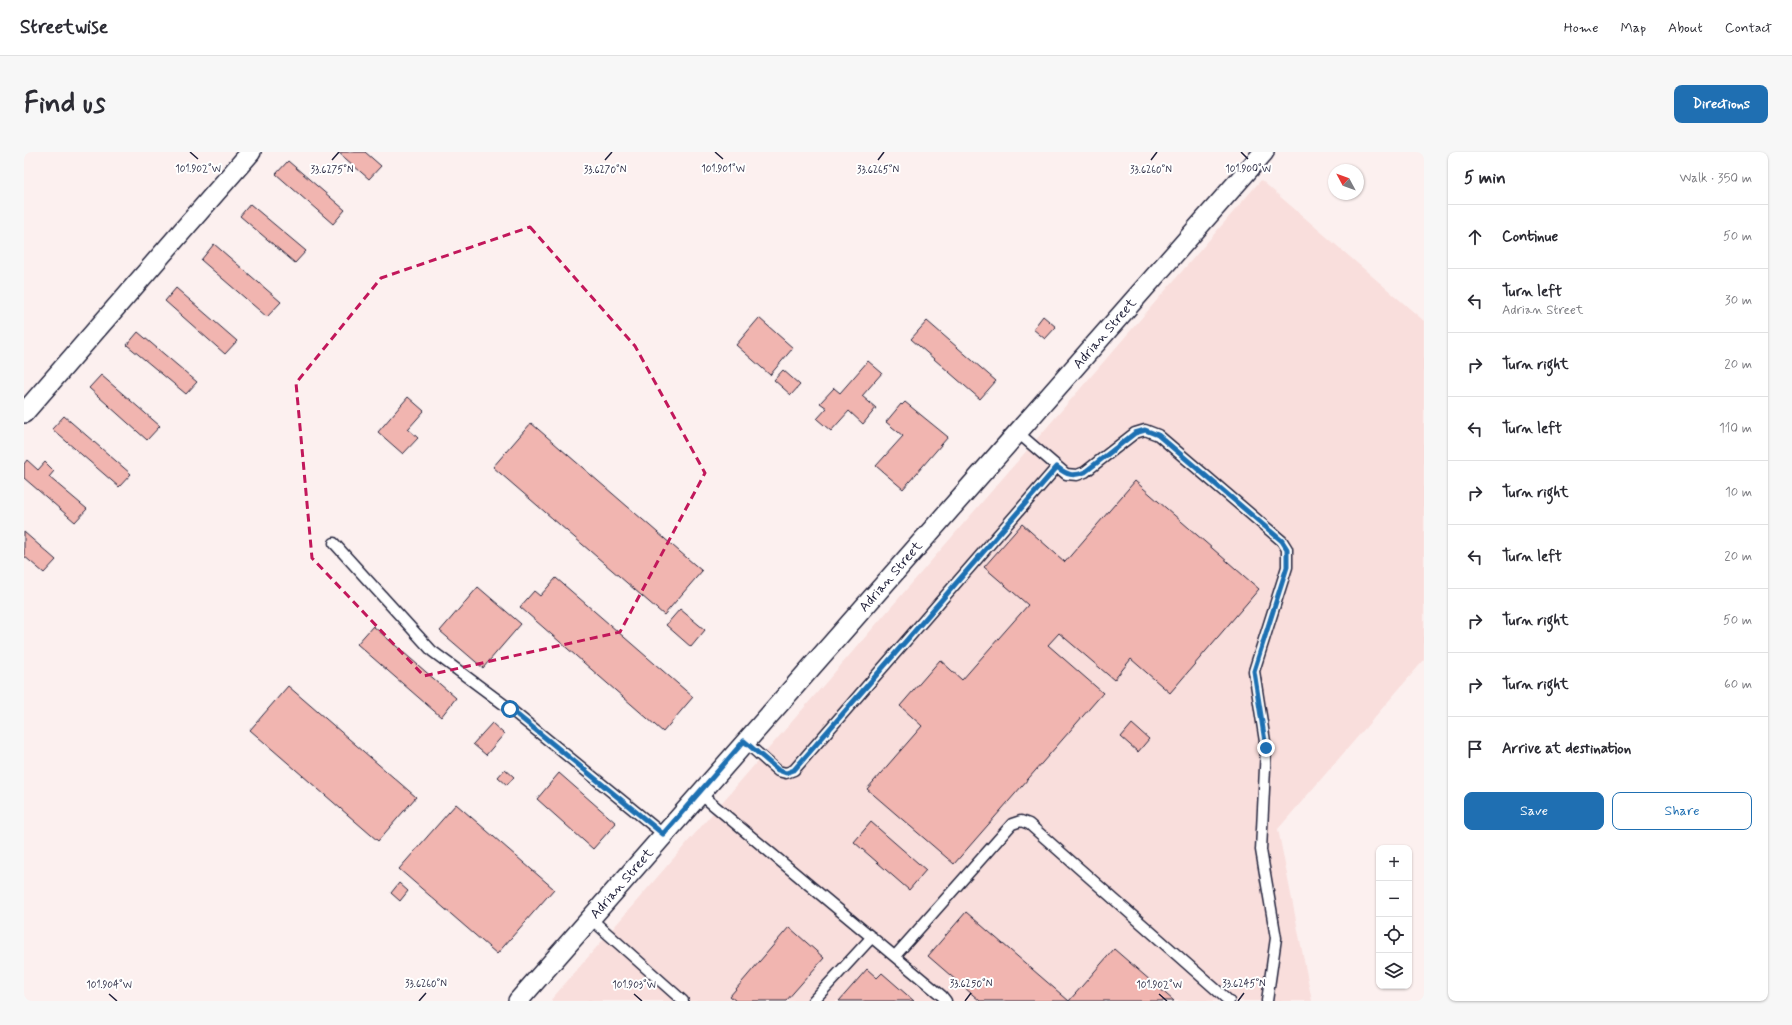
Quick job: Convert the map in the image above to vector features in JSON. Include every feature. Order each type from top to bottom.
[{"type":"street","points":[[24,413],[251,152]]},
{"type":"street","name":"Adrian Street","points":[[518,1001],[744,741],[1264,152]]},
{"type":"lane","points":[[1017,432],[1066,474],[1077,475],[1085,472],[1135,433],[1145,430],[1158,435],[1282,541],[1287,549],[1287,567],[1254,671],[1266,748],[1261,850],[1276,938],[1267,1001]]},
{"type":"lane","points":[[744,741],[778,770],[786,773],[794,770],[1057,467]]},
{"type":"lane","points":[[334,543],[432,651],[510,709],[663,834]]},
{"type":"lane","points":[[700,793],[895,956],[946,1001]]},
{"type":"lane","points":[[895,956],[1012,824],[1021,821],[1029,824],[1228,1001]]},
{"type":"lane","points":[[590,918],[683,1001]]},
{"type":"lane","points":[[813,1001],[872,937]]},
{"type":"highlighted area","points":[[530,227],[635,346],[705,473],[620,632],[424,676],[312,558],[296,383],[381,278]]},
{"type":"shaded area","points":[[1261,180],[1424,321],[1424,660],[1278,829],[1312,1001],[550,1001]]},
{"type":"building","points":[[338,152],[365,152],[381,166],[369,179]]},
{"type":"building","points":[[288,161],[345,210],[333,224],[276,174]]},
{"type":"building","points":[[250,204],[306,251],[295,263],[240,216]]},
{"type":"building","points":[[214,244],[281,302],[267,317],[201,260]]},
{"type":"building","points":[[176,288],[237,341],[225,354],[165,301]]},
{"type":"building","points":[[1043,316],[1056,327],[1045,339],[1033,329]]},
{"type":"building","points":[[759,318],[793,348],[770,375],[736,345]]},
{"type":"building","points":[[927,321],[996,381],[980,399],[911,339]]},
{"type":"building","points":[[138,332],[197,382],[186,394],[127,345]]},
{"type":"building","points":[[868,361],[882,373],[862,396],[876,408],[863,424],[849,411],[831,431],[817,419],[827,408],[820,403],[834,388],[840,393]]},
{"type":"building","points":[[783,370],[800,385],[791,395],[774,380]]},
{"type":"building","points":[[101,375],[160,426],[147,440],[89,388]]},
{"type":"building","points":[[408,397],[424,411],[408,429],[418,438],[403,454],[378,432]]},
{"type":"building","points":[[905,402],[948,437],[903,489],[876,466],[903,436],[886,422],[901,404],[902,405]]},
{"type":"building","points":[[64,416],[131,474],[119,487],[52,429]]},
{"type":"building","points":[[531,423],[702,571],[664,615],[493,467]]},
{"type":"building","points":[[27,460],[38,470],[45,462],[54,471],[49,477],[87,509],[75,522],[24,478],[24,464]]},
{"type":"building","points":[[1135,481],[1259,589],[1170,693],[1131,659],[1114,680],[1059,633],[1048,645],[1103,693],[954,864],[867,789],[922,726],[900,706],[940,660],[962,680],[1028,605],[984,567],[1022,524],[1065,562]]},
{"type":"building","points":[[24,532],[56,560],[44,573],[24,556]]},
{"type":"building","points":[[556,578],[693,697],[663,732],[520,607],[534,591],[540,596]]},
{"type":"building","points":[[478,587],[521,624],[483,668],[440,631]]},
{"type":"building","points":[[680,609],[705,630],[691,647],[666,625]]},
{"type":"building","points":[[373,626],[456,698],[441,717],[357,644]]},
{"type":"building","points":[[288,686],[416,797],[378,841],[250,730]]},
{"type":"building","points":[[492,723],[504,734],[486,755],[473,744]]},
{"type":"building","points":[[1132,724],[1149,739],[1138,752],[1121,737]]},
{"type":"building","points":[[505,769],[514,777],[507,785],[498,777]]},
{"type":"building","points":[[559,773],[616,823],[593,849],[537,799]]},
{"type":"building","points":[[456,804],[554,889],[497,954],[399,869]]},
{"type":"building","points":[[871,822],[926,870],[909,890],[854,842]]},
{"type":"building","points":[[399,883],[408,891],[400,901],[391,893]]},
{"type":"building","points":[[966,912],[1069,1001],[980,1001],[928,956]]},
{"type":"building","points":[[789,927],[824,958],[786,1001],[736,1001],[730,996]]},
{"type":"building","points":[[1114,949],[1174,1001],[1069,1001]]},
{"type":"building","points":[[867,969],[877,978],[882,973],[914,1001],[839,1001]]},
{"type":"route","points":[[510,709],[663,834],[744,741],[778,770],[786,773],[794,770],[1057,467],[1066,474],[1077,475],[1085,472],[1135,433],[1145,430],[1158,435],[1282,541],[1287,549],[1287,567],[1254,671],[1266,748]]}]
